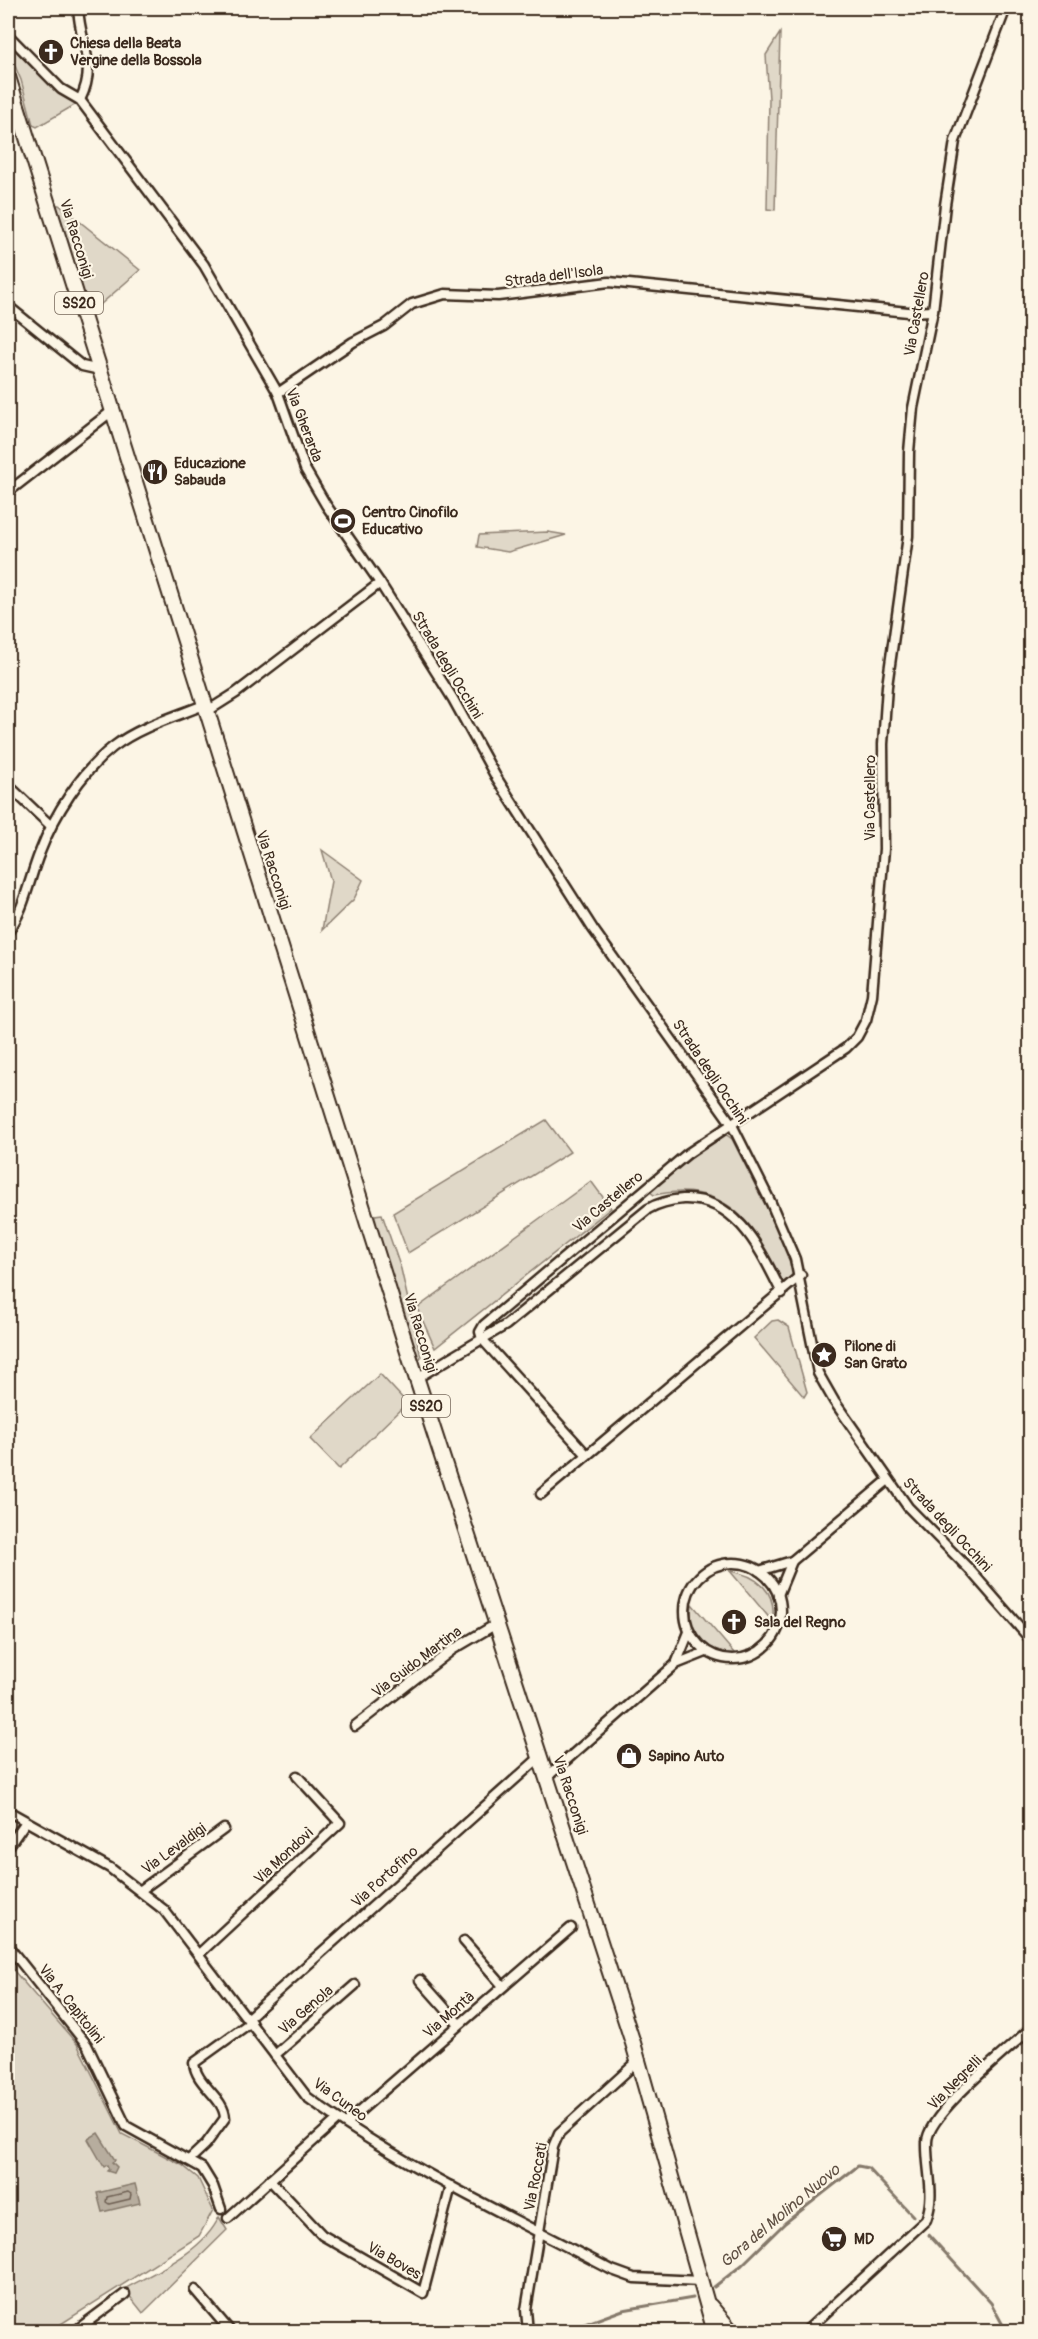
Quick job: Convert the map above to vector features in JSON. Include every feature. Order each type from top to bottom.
[{"type":"main road","name":"Via Racconigi","points":[[8,76],[417,1378],[638,2061],[715,2331]]},
{"type":"main road","name":"Via Racconigi","points":[[705,2299],[732,2331]]},
{"type":"street","points":[[78,8],[79,26],[90,72],[88,83],[80,100]]},
{"type":"street","name":"Via Castellero","points":[[482,1339],[480,1332],[493,1316],[622,1206],[687,1154],[846,1047],[857,1037],[866,1020],[872,995],[884,849],[883,744],[887,686],[908,536],[909,452],[913,408],[933,311],[955,141],[1006,8]]},
{"type":"street","name":"Via Gherarda","points":[[8,35],[61,89],[80,100],[204,265],[278,393],[305,469],[326,505],[380,583]]},
{"type":"street","name":"Strada dell'Isola","points":[[278,393],[353,342],[384,326],[412,304],[446,294],[507,295],[609,282],[908,312],[933,311]]},
{"type":"street","points":[[8,306],[82,366],[99,370]]},
{"type":"street","points":[[8,492],[112,411]]},
{"type":"street","points":[[8,932],[22,908],[51,826],[89,771],[112,747],[140,732],[205,708],[236,693],[380,583]]},
{"type":"street","name":"Strada degli Occhini","points":[[380,583],[453,699],[496,777],[587,919],[731,1123],[771,1203],[801,1275],[809,1334],[818,1372],[908,1508],[969,1569],[1030,1640]]},
{"type":"street","points":[[8,785],[51,826]]},
{"type":"street","points":[[417,1378],[506,1325],[659,1202],[696,1199],[711,1202],[733,1216],[757,1245],[782,1293]]},
{"type":"street","points":[[540,1494],[801,1275]]},
{"type":"street","points":[[482,1339],[587,1455]]},
{"type":"street","points":[[759,1571],[792,1560],[888,1481]]},
{"type":"street","points":[[778,1594],[767,1577],[745,1565],[729,1563],[714,1567],[701,1575],[691,1587],[685,1602],[685,1617],[689,1632],[706,1652],[731,1660],[745,1658],[763,1649],[776,1634],[780,1621],[778,1594],[792,1560]]},
{"type":"street","name":"Via Guido Martina","points":[[355,1726],[452,1650],[498,1623]]},
{"type":"street","points":[[676,1664],[689,1632]]},
{"type":"street","points":[[547,1777],[676,1664],[706,1652]]},
{"type":"street","name":"Via Portofino","points":[[189,2160],[206,2144],[225,2118],[224,2110],[197,2074],[194,2063],[249,2020],[540,1757]]},
{"type":"street","name":"Via Mondovì","points":[[200,1953],[340,1823],[297,1776]]},
{"type":"street","name":"Via Cuneo","points":[[8,1811],[25,1823],[110,1868],[164,1910],[200,1953],[307,2097],[342,2121],[451,2186],[612,2270],[634,2278],[701,2281]]},
{"type":"street","points":[[8,1847],[25,1823]]},
{"type":"street","name":"Via Levaldigi","points":[[141,1890],[224,1829]]},
{"type":"street","name":"Via Montà","points":[[228,2218],[270,2180],[571,1928]]},
{"type":"street","points":[[464,1941],[503,1986]]},
{"type":"street","name":"Via A. Capitolini","points":[[8,1946],[87,2045],[126,2126],[202,2168],[221,2209]]},
{"type":"street","points":[[420,1980],[459,2024]]},
{"type":"street","name":"Via Genola","points":[[274,2055],[354,1986]]},
{"type":"street","name":"Via Negrelli","points":[[805,2331],[926,2220],[931,2200],[926,2141],[929,2131],[943,2110],[1030,2028]]},
{"type":"street","name":"Via Roccati","points":[[528,2331],[526,2310],[554,2146],[559,2133],[638,2061]]},
{"type":"street","name":"Via Boves","points":[[270,2180],[322,2235],[423,2293],[451,2186]]},
{"type":"street","points":[[195,2290],[231,2331]]},
{"type":"street","points":[[74,2331],[124,2294]]},
{"type":"shaded area","points":[[780,33],[775,210],[767,209],[769,99],[766,55]]},
{"type":"shaded area","points":[[8,43],[58,93],[78,103],[37,127],[33,125],[21,80],[8,50]]},
{"type":"shaded area","points":[[54,205],[59,205],[140,270],[93,311],[86,311]]},
{"type":"shaded area","points":[[548,532],[566,535],[508,552],[477,547],[479,535]]},
{"type":"shaded area","points":[[322,850],[363,880],[354,899],[322,930],[331,881]]},
{"type":"shaded area","points":[[546,1120],[570,1152],[408,1253],[393,1213]]},
{"type":"shaded area","points":[[724,1133],[732,1139],[790,1254],[795,1273],[784,1284],[762,1243],[736,1211],[720,1201],[701,1194],[680,1192],[654,1195],[649,1191]]},
{"type":"shaded area","points":[[591,1181],[611,1208],[435,1348],[417,1308]]},
{"type":"shaded area","points":[[382,1214],[401,1269],[421,1357],[418,1361],[376,1227],[375,1215]]},
{"type":"shaded area","points":[[778,1320],[789,1327],[807,1392],[804,1397],[754,1338],[772,1321]]},
{"type":"shaded area","points":[[380,1374],[407,1403],[339,1469],[310,1439]]},
{"type":"shaded area","points":[[730,1571],[749,1576],[763,1587],[772,1602],[772,1621]]},
{"type":"shaded area","points":[[692,1604],[735,1654],[714,1651],[700,1641],[692,1624]]},
{"type":"shaded area","points":[[8,1964],[77,2044],[122,2134],[182,2165],[198,2178],[213,2210],[199,2236],[50,2331],[8,2331]]},
{"type":"shaded area","points":[[219,2217],[227,2230],[143,2313],[124,2289],[164,2268],[191,2250],[212,2229]]},
{"type":"water","points":[[98,2133],[115,2160],[112,2162],[117,2167],[114,2173],[107,2171],[109,2169],[107,2165],[104,2167],[88,2139]]},
{"type":"water","points":[[135,2184],[140,2203],[102,2212],[97,2193]]},
{"type":"waterway","name":"Gora del Molino Nuovo","points":[[714,2287],[742,2265],[785,2223],[858,2166],[868,2168],[913,2216]]},
{"type":"waterway","name":"Gora del Molino Nuovo","points":[[929,2235],[991,2303],[1004,2327]]},
{"type":"waterway","name":"Gora del Molino Nuovo","points":[[563,2332],[623,2310],[693,2298]]},
{"type":"place","name":"Chiesa della Beata Vergine della Bossola","points":[[51,52]]},
{"type":"place","name":"Educazione Sabauda","points":[[155,472]]},
{"type":"place","name":"Centro Cinofilo Educativo","points":[[343,521]]},
{"type":"place","name":"Pilone di San Grato","points":[[824,1355]]},
{"type":"place","name":"Sala del Regno","points":[[734,1622]]},
{"type":"place","name":"Sapino Auto","points":[[629,1756]]},
{"type":"place","name":"MD","points":[[834,2239]]}]
